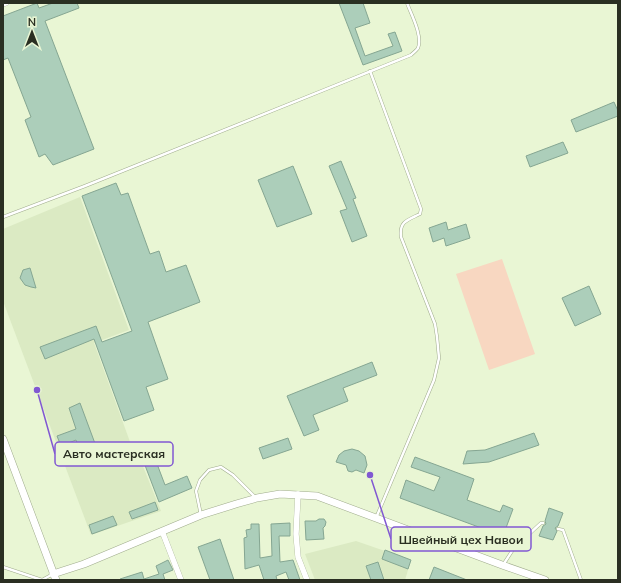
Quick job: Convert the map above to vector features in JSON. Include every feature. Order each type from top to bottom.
[{"type":"street","points":[[3,439],[54,577],[201,515],[257,498],[280,494],[298,494],[317,496],[545,580]]},
{"type":"street","points":[[298,494],[296,534],[298,557],[307,580]]},
{"type":"street","points":[[162,532],[181,580]]},
{"type":"lane","points":[[3,217],[85,186],[411,55],[418,48],[419,38],[407,3]]},
{"type":"lane","points":[[370,71],[421,209],[420,214],[404,222],[400,230],[401,237],[435,324],[439,358],[434,380],[376,518]]},
{"type":"lane","points":[[201,515],[196,491],[200,480],[209,470],[221,466],[233,475],[257,498]]},
{"type":"lane","points":[[502,565],[514,548],[541,522],[543,523]]},
{"type":"lane","points":[[558,529],[563,530],[581,580]]},
{"type":"lane","points":[[3,567],[42,580],[54,577]]},
{"type":"shaded area","points":[[80,197],[129,330],[94,343],[133,450],[136,449],[161,511],[91,535],[3,301],[3,229]]},
{"type":"shaded area","points":[[502,259],[535,354],[489,370],[456,274]]},
{"type":"shaded area","points":[[356,541],[411,560],[405,580],[315,580],[305,554]]},
{"type":"building","points":[[37,3],[39,8],[53,3],[77,3],[79,8],[45,21],[94,149],[53,165],[45,154],[39,157],[25,120],[31,117],[8,58],[3,60],[3,16]]},
{"type":"building","points":[[339,3],[363,3],[370,23],[355,28],[365,56],[393,46],[388,34],[395,32],[402,51],[363,65]]},
{"type":"building","points":[[614,102],[618,111],[618,116],[576,132],[571,120]]},
{"type":"building","points":[[563,142],[568,153],[530,167],[526,156]]},
{"type":"building","points":[[341,161],[356,198],[353,199],[367,236],[352,242],[340,211],[347,209],[329,166]]},
{"type":"building","points":[[293,166],[312,214],[277,227],[258,180]]},
{"type":"building","points":[[116,183],[121,195],[128,193],[150,254],[159,251],[166,272],[186,265],[200,302],[148,322],[168,379],[146,387],[154,410],[124,421],[94,339],[45,359],[40,347],[96,326],[102,342],[132,331],[82,196]]},
{"type":"building","points":[[446,222],[448,230],[466,224],[470,238],[446,246],[444,238],[433,242],[429,228]]},
{"type":"building","points":[[30,268],[36,288],[25,285],[20,278],[23,270]]},
{"type":"building","points":[[589,286],[601,314],[575,326],[562,298]]},
{"type":"building","points":[[372,362],[377,375],[343,388],[348,401],[313,415],[319,430],[304,436],[287,396]]},
{"type":"building","points":[[80,403],[100,457],[84,463],[76,440],[61,446],[57,436],[76,429],[69,408]]},
{"type":"building","points":[[534,433],[539,445],[489,462],[463,464],[467,451],[485,450]]},
{"type":"building","points":[[288,438],[292,449],[263,459],[259,448]]},
{"type":"building","points":[[352,449],[359,451],[365,456],[367,465],[364,473],[356,470],[352,472],[348,471],[346,465],[336,462],[339,455],[344,451]]},
{"type":"building","points":[[154,456],[165,485],[187,476],[192,488],[159,502],[143,460]]},
{"type":"building","points":[[415,457],[474,479],[467,500],[500,512],[503,505],[513,509],[503,536],[400,498],[406,480],[434,491],[440,477],[411,467]]},
{"type":"building","points":[[155,502],[158,510],[132,519],[129,512]]},
{"type":"building","points":[[549,508],[563,513],[558,526],[555,528],[557,531],[553,540],[539,536],[543,526],[546,524],[545,521]]},
{"type":"building","points":[[113,516],[117,525],[92,534],[89,525]]},
{"type":"building","points":[[319,519],[324,519],[326,522],[323,528],[324,539],[306,540],[305,521],[316,521]]},
{"type":"building","points":[[290,523],[290,536],[279,536],[280,562],[293,560],[300,580],[289,580],[286,572],[276,576],[277,580],[264,580],[259,565],[245,569],[244,538],[247,537],[246,530],[251,529],[251,524],[259,524],[260,558],[272,556],[271,524]]},
{"type":"building","points":[[220,539],[234,580],[210,580],[198,547]]},
{"type":"building","points":[[385,550],[411,560],[408,569],[382,559]]},
{"type":"building","points":[[168,560],[173,570],[163,574],[165,580],[120,580],[142,572],[144,579],[159,574],[156,566]]},
{"type":"building","points":[[378,562],[384,580],[371,580],[366,566]]},
{"type":"building","points":[[434,567],[467,580],[429,580]]},
{"type":"place","name":"Авто мастерская","points":[[37,390]]},
{"type":"place","name":"Швейный цех Навои","points":[[370,475]]}]
